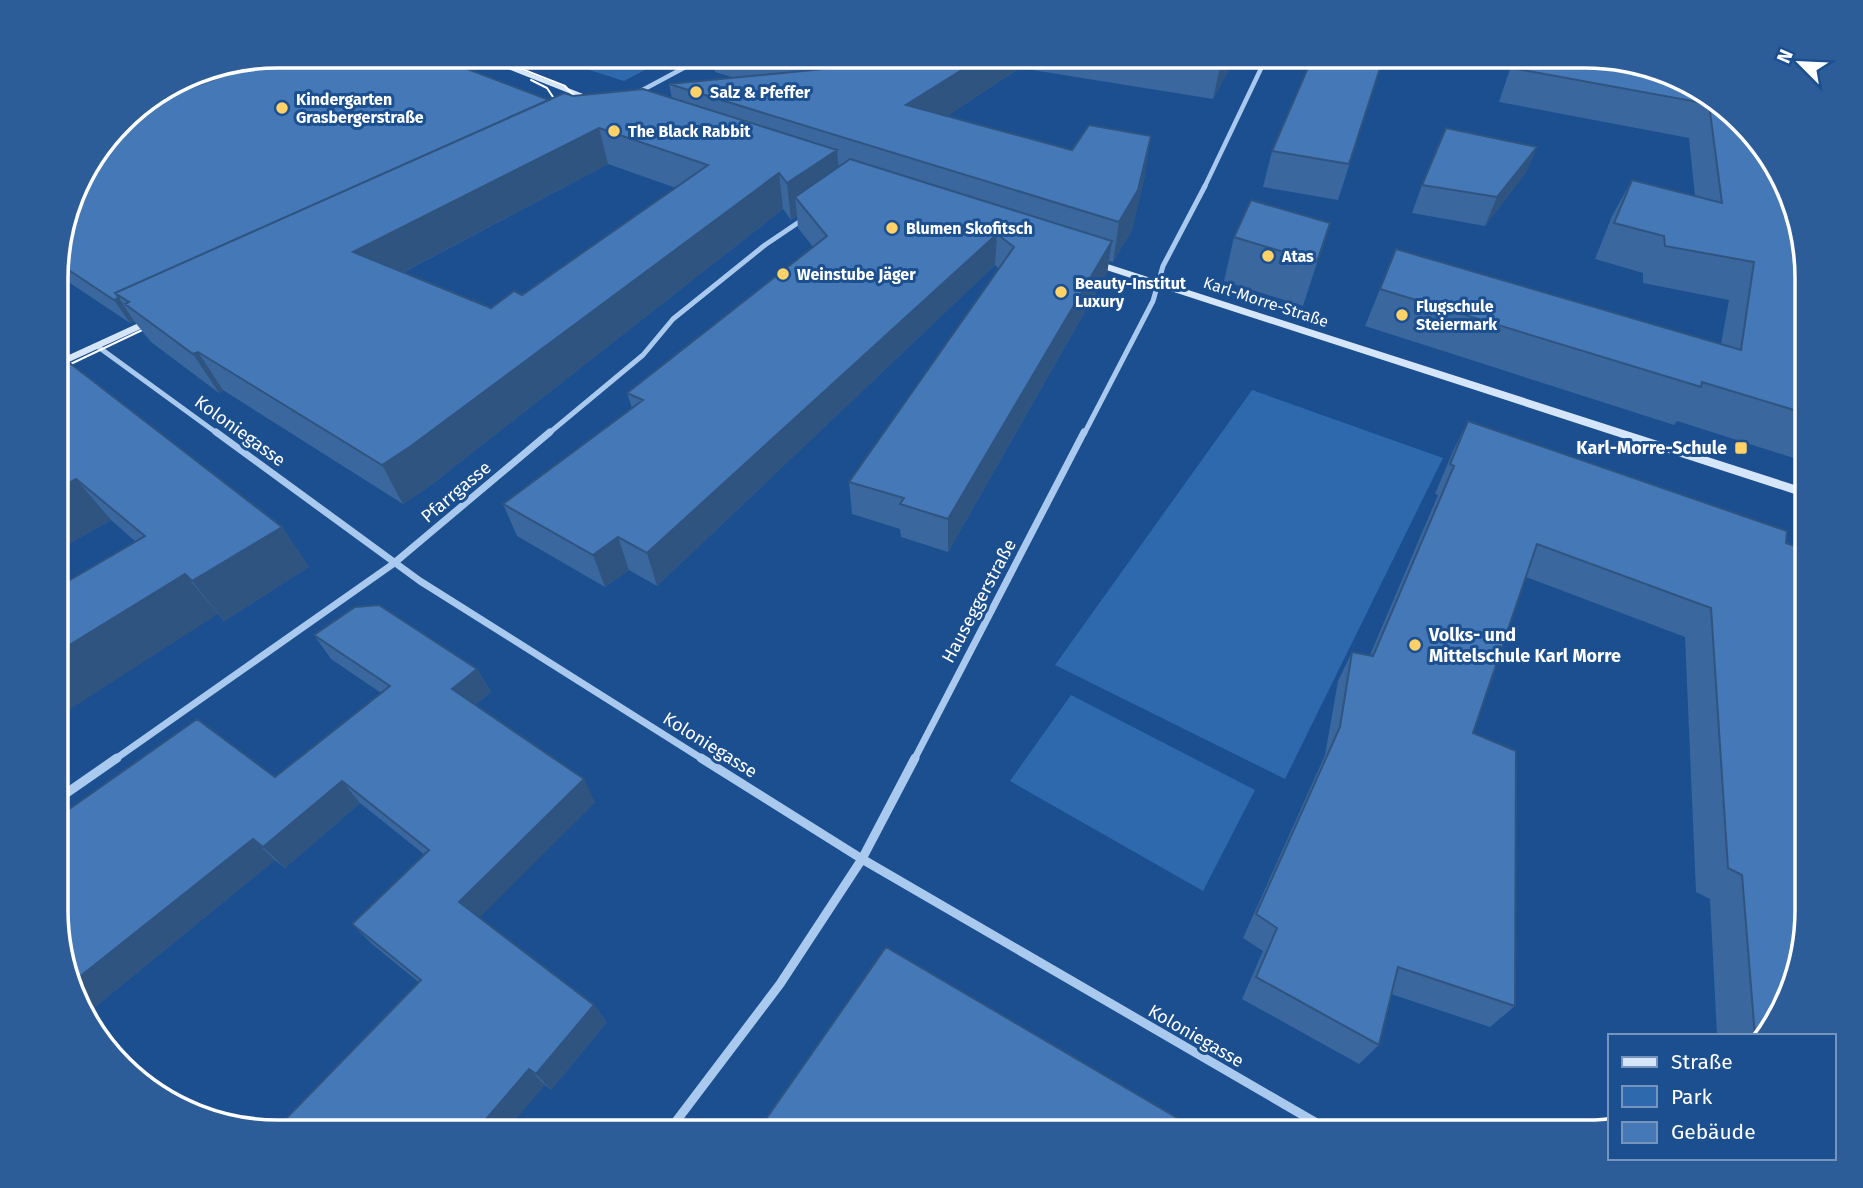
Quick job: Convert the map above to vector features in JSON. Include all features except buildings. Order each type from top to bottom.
[{"type":"main road","points":[[511,68],[608,105],[597,109]]},
{"type":"main road","name":"Karl-Morre-Straße","points":[[1076,257],[1794,490]]},
{"type":"main road","points":[[68,359],[160,316]]},
{"type":"street","points":[[627,97],[683,68]]},
{"type":"street","name":"Hauseggerstraße","points":[[677,1120],[780,984],[862,859],[1153,302],[1155,283],[1261,68]]},
{"type":"street","name":"Pfarrgasse","points":[[68,792],[393,564],[643,355],[673,319],[765,245],[811,214]]},
{"type":"street","name":"Koloniegasse","points":[[97,345],[393,564],[862,859],[1310,1119]]},
{"type":"green space","points":[[583,68],[648,68],[624,81]]},
{"type":"green space","points":[[1252,390],[1443,458],[1285,779],[1055,665]]},
{"type":"green space","points":[[1071,695],[1255,790],[1203,891],[1010,781]]},
{"type":"tram line","points":[[519,68],[565,86],[576,98],[577,114]]},
{"type":"tram line","points":[[531,80],[547,88],[555,100],[552,116]]},
{"type":"tram line","points":[[68,365],[159,322]]},
{"type":"place","name":"Salz & Pfeffer","points":[[696,92]]},
{"type":"place","name":"Kindergarten Grasbergerstraße","points":[[282,108]]},
{"type":"place","name":"The Black Rabbit","points":[[614,131]]},
{"type":"place","name":"Blumen Skofitsch","points":[[892,228]]},
{"type":"place","name":"Atas","points":[[1268,256]]},
{"type":"place","name":"Weinstube Jäger","points":[[783,274]]},
{"type":"place","name":"Beauty-Institut Luxury","points":[[1061,292]]},
{"type":"place","name":"Flugschule Steiermark","points":[[1402,315]]},
{"type":"place","name":"Karl-Morre-Schule","points":[[1741,448]]},
{"type":"place","name":"Volks- und Mittelschule Karl Morre","points":[[1415,645]]}]
